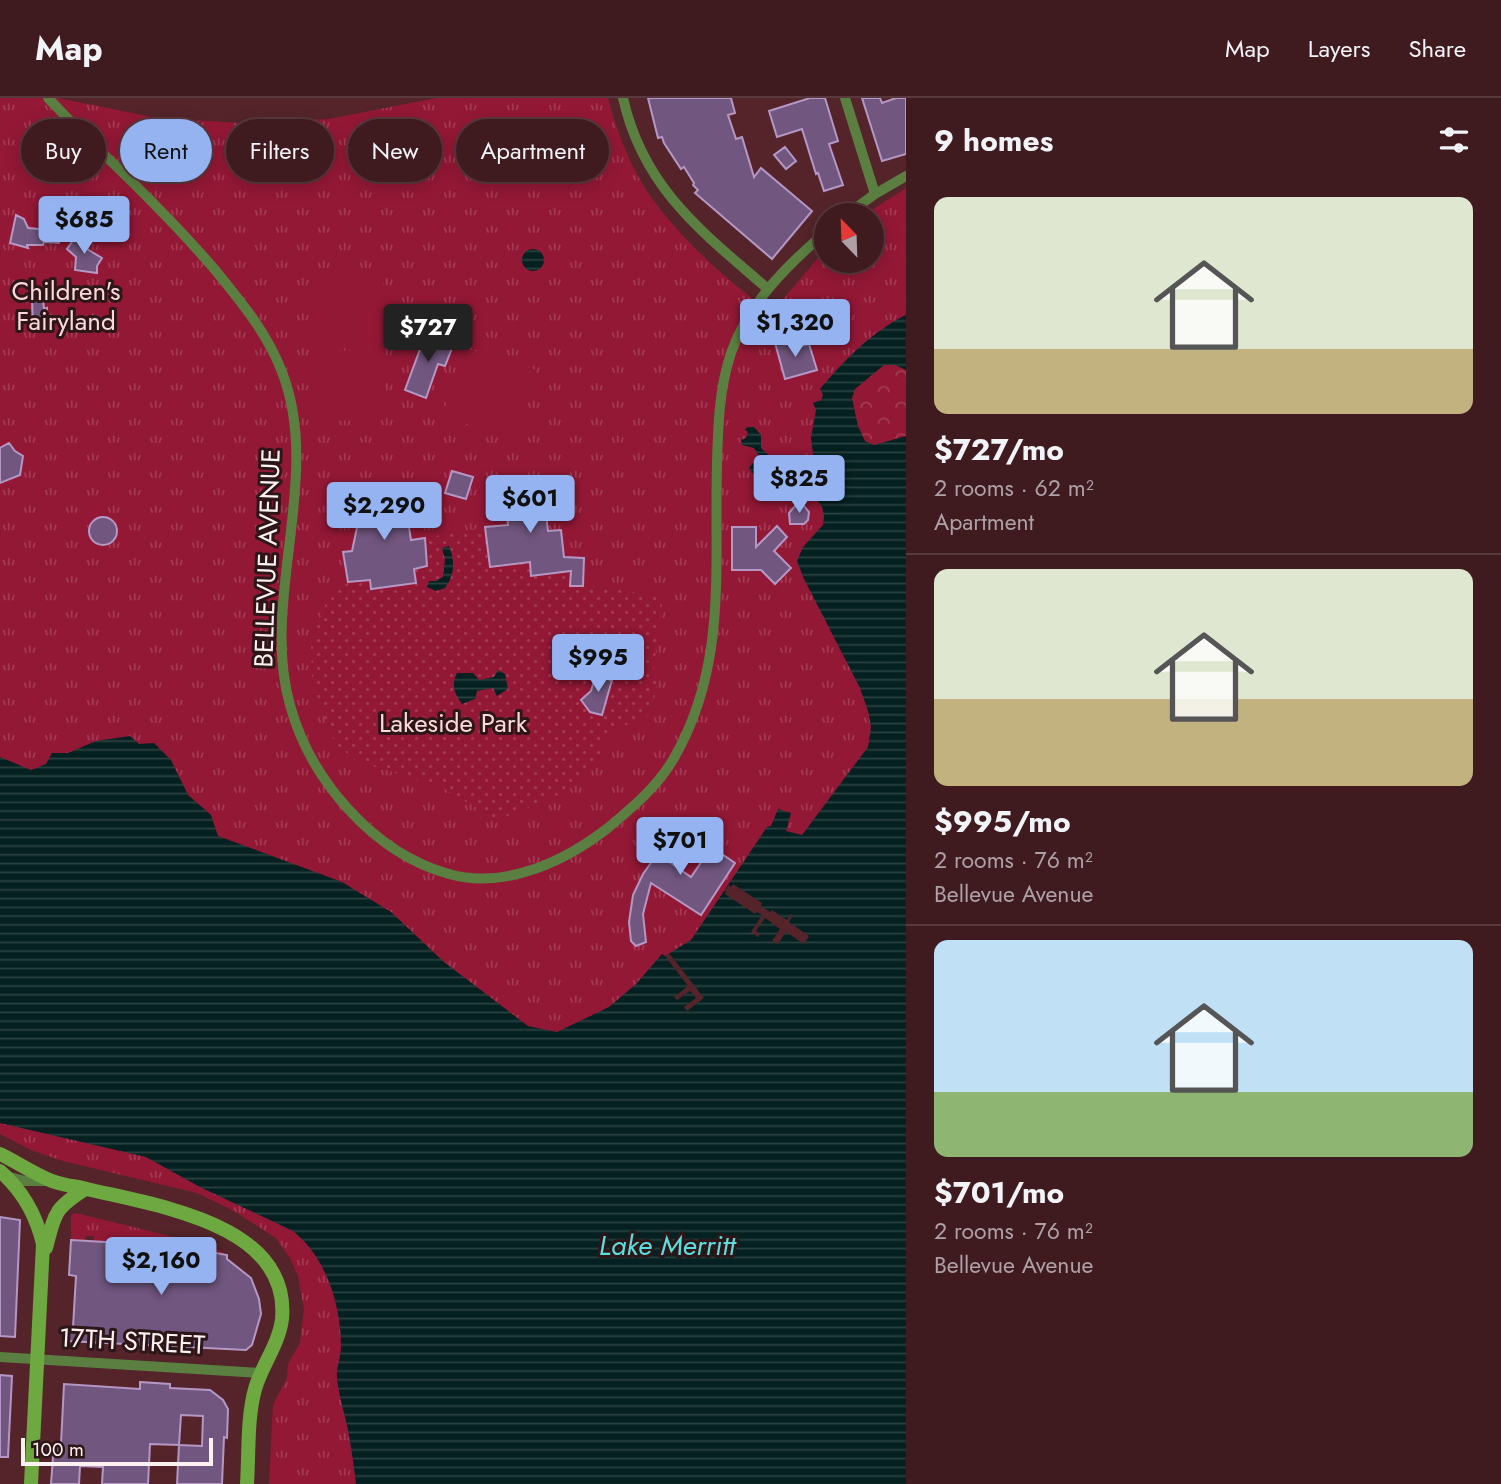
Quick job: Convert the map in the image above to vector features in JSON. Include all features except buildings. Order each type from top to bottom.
[{"type":"street","name":"BELLEVUE AVENUE","points":[[48,98],[75,126],[76,133],[85,141],[90,141],[195,248],[247,309],[271,349],[288,389],[295,429],[295,504],[286,578],[283,650],[287,695],[294,719],[303,742],[324,779],[358,819],[396,849],[449,874],[477,878],[526,872],[572,853],[642,798],[673,759],[698,705],[712,651],[716,596],[718,438],[725,374],[740,331],[768,289],[814,244]]},
{"type":"street","points":[[622,98],[627,117],[645,158],[676,205],[692,223],[768,289]]},
{"type":"street","points":[[845,98],[875,194]]},
{"type":"street","points":[[863,203],[906,176]]},
{"type":"street","points":[[0,1154],[52,1181]]},
{"type":"street","points":[[2,1173],[25,1181],[52,1181],[191,1216],[235,1235],[257,1251],[266,1262],[277,1284],[282,1318],[275,1344],[253,1398],[247,1484]]},
{"type":"street","points":[[2,1173],[28,1202],[38,1223],[44,1254]]},
{"type":"street","points":[[31,1484],[44,1254],[55,1212],[85,1189]]},
{"type":"street","name":"17TH STREET","points":[[0,1357],[261,1373]]},
{"type":"green space","name":"Lakeside Park","points":[[0,98],[58,98],[174,119],[120,119],[120,182],[212,182],[212,121],[226,122],[226,182],[334,182],[334,119],[329,119],[436,98],[608,98],[632,165],[662,212],[716,268],[772,312],[814,263],[814,273],[884,273],[883,203],[906,188],[906,1484],[269,1484],[273,1405],[287,1378],[288,1364],[300,1343],[304,1309],[298,1276],[276,1238],[234,1211],[197,1193],[63,1161],[31,1150],[0,1134]]},
{"type":"green space","points":[[383,268],[385,339],[314,340],[311,270]]},
{"type":"green space","points":[[466,348],[536,370],[514,439],[442,416]]},
{"type":"green space","points":[[384,350],[386,420],[316,421],[313,351]]},
{"type":"green space","points":[[884,365],[895,365],[906,370],[906,436],[874,445],[865,441],[858,426],[852,398],[855,389]]},
{"type":"green space","points":[[485,527],[490,567],[530,562],[532,576],[566,572],[570,586],[600,587],[663,597],[653,673],[658,679],[651,715],[606,733],[596,764],[582,781],[572,788],[498,820],[432,782],[357,761],[338,746],[331,735],[312,681],[311,642],[326,603],[348,582],[370,580],[372,589],[415,583],[414,569],[427,566],[425,538]]},
{"type":"green space","points":[[76,1213],[214,1247],[227,1255],[210,1252],[209,1248],[94,1241],[94,1236],[86,1236],[85,1241],[71,1240],[71,1215]]},
{"type":"water","points":[[533,249],[543,256],[544,260],[537,270],[533,271],[523,264],[522,260],[529,250]]},
{"type":"water","name":"Lake Merritt","points":[[906,315],[906,370],[895,365],[884,365],[855,389],[852,398],[858,426],[865,441],[874,445],[906,436],[906,1484],[356,1484],[337,1378],[341,1346],[335,1298],[323,1268],[305,1242],[293,1231],[200,1187],[146,1157],[0,1123],[0,757],[31,770],[46,764],[52,753],[68,753],[96,741],[130,736],[139,744],[154,743],[171,760],[188,795],[211,815],[218,836],[342,882],[391,912],[444,962],[528,1026],[557,1032],[609,1007],[636,984],[662,954],[665,956],[691,940],[767,827],[771,826],[778,809],[791,813],[786,831],[802,835],[868,747],[871,727],[860,688],[797,561],[803,547],[823,525],[824,516],[814,495],[815,470],[811,438],[816,410],[813,403],[821,400],[823,395],[820,389],[859,348]]},
{"type":"water","points":[[754,427],[761,435],[761,448],[777,463],[776,473],[763,477],[755,476],[749,468],[759,456],[754,448],[742,445],[741,440],[746,438],[748,432],[745,429]]},
{"type":"water","points":[[449,546],[453,562],[452,573],[445,588],[436,591],[427,587],[429,581],[443,577],[445,559],[442,548]]},
{"type":"water","points":[[498,670],[505,674],[508,689],[497,696],[493,688],[477,691],[475,699],[462,704],[454,689],[457,673],[473,673],[479,680],[494,677]]},
{"type":"pier","points":[[733,884],[762,903],[761,906],[770,912],[772,910],[787,920],[793,915],[789,922],[809,936],[804,944],[786,932],[778,944],[772,941],[780,929],[765,918],[756,931],[760,934],[758,937],[751,932],[762,915],[757,912],[755,914],[725,894],[728,885],[731,887]]},
{"type":"pier","points":[[669,953],[704,998],[687,1011],[684,1007],[696,998],[690,991],[677,1000],[674,997],[688,986],[665,956]]},
{"type":"park label","name":"Children's Fairyland","points":[[66,306]]}]
